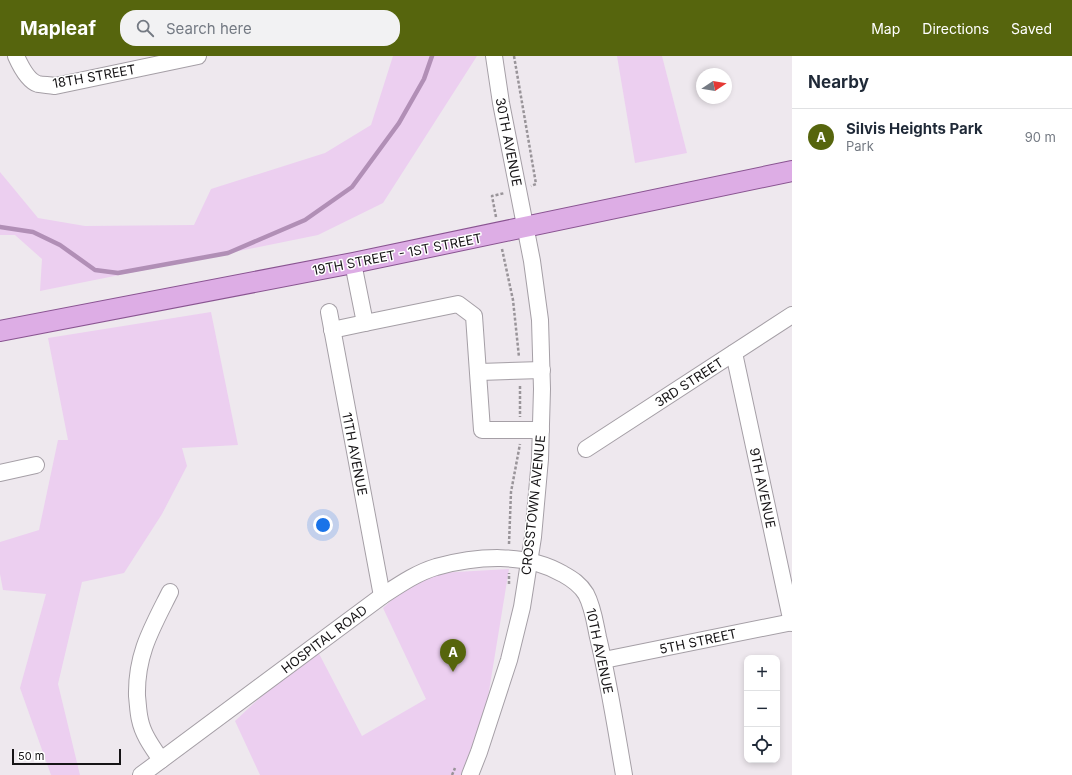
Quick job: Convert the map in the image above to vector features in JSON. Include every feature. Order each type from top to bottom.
[{"type":"main road","name":"19TH STREET - 1ST STREET","points":[[0,331],[353,263],[526,228],[792,171]]},
{"type":"street","name":"18TH STREET","points":[[16,56],[24,70],[36,83],[55,86],[198,56]]},
{"type":"street","name":"30TH AVENUE","points":[[494,56],[501,103],[526,228]]},
{"type":"street","name":"CROSSTOWN AVENUE","points":[[470,775],[509,660],[522,607],[533,537],[540,459],[542,370],[540,320],[526,228]]},
{"type":"street","points":[[353,263],[365,323]]},
{"type":"street","points":[[332,330],[458,304],[474,316],[482,430],[541,430]]},
{"type":"street","name":"11TH AVENUE","points":[[329,312],[382,596]]},
{"type":"street","name":"3RD STREET","points":[[586,449],[792,315]]},
{"type":"street","name":"9TH AVENUE","points":[[734,353],[792,622]]},
{"type":"street","points":[[479,372],[519,372],[542,370]]},
{"type":"street","points":[[0,473],[36,465]]},
{"type":"street","name":"HOSPITAL ROAD","points":[[141,775],[382,596],[410,578],[435,568],[482,559],[529,561]]},
{"type":"street","name":"10TH AVENUE","points":[[529,561],[552,567],[579,585],[586,594],[604,660],[624,775]]},
{"type":"street","points":[[161,760],[146,735],[140,721],[137,685],[143,648],[170,592]]},
{"type":"street","name":"5TH STREET","points":[[604,660],[792,622]]},
{"type":"path","points":[[514,56],[536,184]]},
{"type":"path","points":[[496,212],[492,196],[502,193]]},
{"type":"path","points":[[499,233],[513,300],[519,345],[520,448],[511,492],[509,542]]},
{"type":"path","points":[[509,569],[509,591]]},
{"type":"path","points":[[452,775],[458,761]]},
{"type":"shaded area","points":[[393,56],[477,56],[383,203],[318,235],[40,291],[42,259],[15,235],[0,235],[0,172],[38,218],[85,226],[194,225],[211,189],[325,153],[371,125]]},
{"type":"shaded area","points":[[617,56],[662,56],[687,153],[635,163]]},
{"type":"shaded area","points":[[211,312],[238,445],[182,448],[187,466],[162,514],[124,573],[82,582],[58,684],[80,775],[51,775],[20,688],[46,594],[3,590],[0,574],[0,542],[39,530],[58,440],[68,440],[48,338]]},
{"type":"shaded area","points":[[509,569],[479,752],[464,775],[260,775],[235,721],[315,646],[362,736],[426,699],[383,608],[420,574]]},
{"type":"waterway","points":[[0,227],[33,232],[60,245],[95,270],[118,273],[228,253],[305,220],[352,187],[399,123],[424,79],[432,56]]},
{"type":"place","name":"Silvis Heights Park","points":[[453,672]]}]
